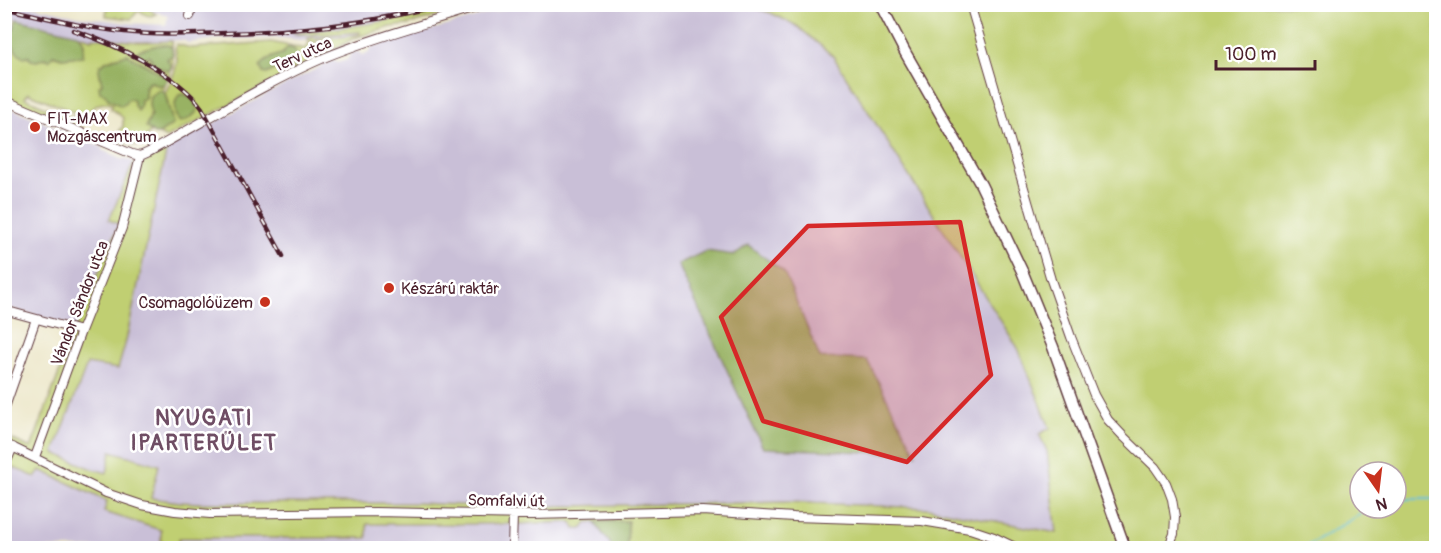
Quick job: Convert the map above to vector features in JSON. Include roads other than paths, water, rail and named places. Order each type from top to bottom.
[{"type":"main road","points":[[880,4],[981,185],[1022,271],[1053,347],[1125,549]]},
{"type":"street","points":[[190,16],[193,4]]},
{"type":"street","name":"Terv utca","points":[[140,156],[269,85],[324,58],[389,33],[488,4]]},
{"type":"street","points":[[970,4],[1051,280],[1094,395],[1108,420],[1155,467],[1166,483],[1172,499],[1175,517],[1174,534],[1168,549]]},
{"type":"street","points":[[4,100],[140,156]]},
{"type":"street","name":"Vándor Sándor utca","points":[[35,457],[122,228],[140,156]]},
{"type":"street","points":[[5,308],[81,331]]},
{"type":"street","points":[[4,410],[36,319]]},
{"type":"street","name":"Somfalvi út","points":[[4,443],[106,493],[142,505],[175,511],[210,514],[375,512],[513,515],[703,511],[794,517],[922,521],[970,529],[994,537],[1017,549]]},
{"type":"street","points":[[4,468],[13,447]]},
{"type":"street","points":[[512,549],[513,515]]},
{"type":"waterway","points":[[1408,499],[1436,499]]},
{"type":"waterway","points":[[1304,548],[1351,520]]},
{"type":"railway","points":[[4,8],[110,30],[175,34],[253,32],[335,25],[389,17],[443,4]]},
{"type":"railway","points":[[73,30],[144,61],[191,95],[202,108],[283,256]]},
{"type":"place","name":"FIT-MAX Mozgáscentrum","points":[[35,127]]},
{"type":"place","name":"Készárú raktár","points":[[389,288]]},
{"type":"place","name":"Csomagolóüzem","points":[[265,302]]},
{"type":"district","name":"NYUGATI IPARTERÜLET","points":[[204,430]]}]
